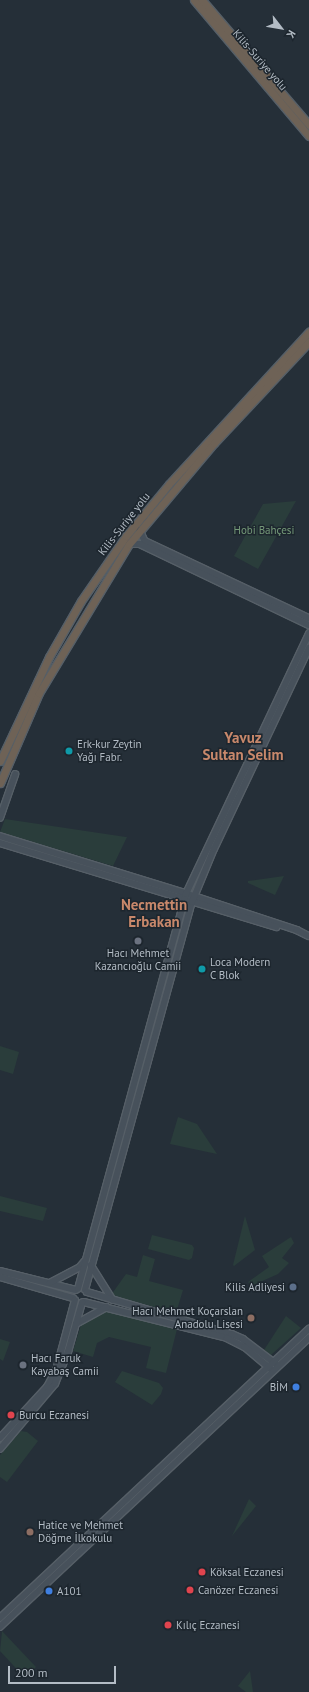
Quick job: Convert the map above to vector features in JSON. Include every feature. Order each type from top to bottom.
[{"type":"highway","name":"Kilis-Suriye yolu","points":[[194,0],[309,136]]},
{"type":"highway","name":"Kilis-Suriye yolu","points":[[202,0],[309,125]]},
{"type":"highway","name":"Kilis-Suriye yolu","points":[[0,761],[49,657],[81,601],[126,536],[169,484],[309,332]]},
{"type":"highway","points":[[0,783],[39,693],[129,544],[214,443],[309,342]]},
{"type":"street","points":[[140,530],[145,541],[309,618]]},
{"type":"street","points":[[129,544],[140,544],[309,625]]},
{"type":"street","points":[[0,1438],[47,1387],[56,1371],[74,1299],[186,894],[309,634]]},
{"type":"street","points":[[0,1449],[55,1384],[83,1302],[88,1297],[86,1291],[90,1265],[193,900],[214,849],[309,648]]},
{"type":"street","points":[[0,818],[16,774]]},
{"type":"street","points":[[0,836],[186,894],[193,900]]},
{"type":"street","points":[[0,843],[184,900],[193,900],[309,936]]},
{"type":"street","points":[[50,1283],[80,1267],[85,1260]]},
{"type":"street","points":[[90,1265],[114,1300]]},
{"type":"street","points":[[0,1271],[86,1291],[232,1334],[274,1362],[279,1367]]},
{"type":"street","points":[[0,1277],[83,1302],[227,1338],[245,1347],[274,1372]]},
{"type":"street","points":[[76,1324],[107,1307]]},
{"type":"street","points":[[0,1618],[309,1329]]},
{"type":"street","points":[[0,1627],[309,1338]]},
{"type":"green space","name":"Hobi Bahçesi","points":[[296,501],[258,569],[234,556],[263,504]]},
{"type":"green space","points":[[5,819],[127,837],[113,866],[0,832]]},
{"type":"green space","points":[[284,876],[275,895],[248,883],[248,881]]},
{"type":"green space","points":[[0,1046],[19,1052],[13,1074],[0,1070]]},
{"type":"green space","points":[[178,1117],[197,1124],[217,1154],[170,1144]]},
{"type":"green space","points":[[0,1196],[47,1208],[43,1221],[0,1211]]},
{"type":"green space","points":[[245,1216],[255,1250],[234,1266],[233,1265]]},
{"type":"green space","points":[[152,1235],[192,1245],[194,1248],[192,1258],[189,1260],[148,1249]]},
{"type":"green space","points":[[291,1237],[294,1243],[282,1258],[289,1263],[278,1274],[251,1286],[248,1282],[269,1267],[262,1256]]},
{"type":"green space","points":[[143,1255],[155,1259],[149,1281],[183,1290],[176,1313],[111,1295],[126,1274],[137,1277]]},
{"type":"green space","points":[[106,1311],[177,1329],[166,1373],[146,1368],[151,1347],[109,1337],[97,1343],[93,1357],[73,1351],[81,1325]]},
{"type":"green space","points":[[286,1316],[301,1328],[271,1355],[264,1350]]},
{"type":"green space","points":[[0,1339],[10,1342],[3,1361],[0,1359]]},
{"type":"green space","points":[[122,1371],[159,1383],[163,1388],[161,1394],[152,1405],[115,1382]]},
{"type":"green space","points":[[21,1431],[27,1432],[38,1441],[7,1482],[0,1477],[0,1455]]},
{"type":"green space","points":[[249,1499],[256,1506],[232,1536]]},
{"type":"green space","points":[[2,1631],[36,1667],[25,1678],[0,1651]]},
{"type":"green space","points":[[250,1671],[253,1692],[246,1692],[238,1686]]},
{"type":"place","name":"Erk-kur Zeytin Yağı Fabr.","points":[[69,751]]},
{"type":"place","name":"Hacı Mehmet Kazancıoğlu Camii","points":[[138,941]]},
{"type":"place","name":"Loca Modern C Blok","points":[[202,969]]},
{"type":"place","name":"Kilis Adliyesi","points":[[293,1287]]},
{"type":"place","name":"Hacı Mehmet Koçarslan Anadolu Lisesi","points":[[251,1318]]},
{"type":"place","name":"Hacı Faruk Kayabaş Camii","points":[[23,1365]]},
{"type":"place","name":"BİM","points":[[296,1387]]},
{"type":"place","name":"Burcu Eczanesi","points":[[11,1415]]},
{"type":"place","name":"Hatice ve Mehmet Döğme İlkokulu","points":[[30,1532]]},
{"type":"place","name":"Köksal Eczanesi","points":[[202,1572]]},
{"type":"place","name":"Canözer Eczanesi","points":[[190,1590]]},
{"type":"place","name":"A101","points":[[49,1591]]},
{"type":"place","name":"Kılıç Eczanesi","points":[[168,1625]]},
{"type":"district","name":"Yavuz Sultan Selim","points":[[243,746]]},
{"type":"district","name":"Necmettin Erbakan","points":[[154,912]]}]
